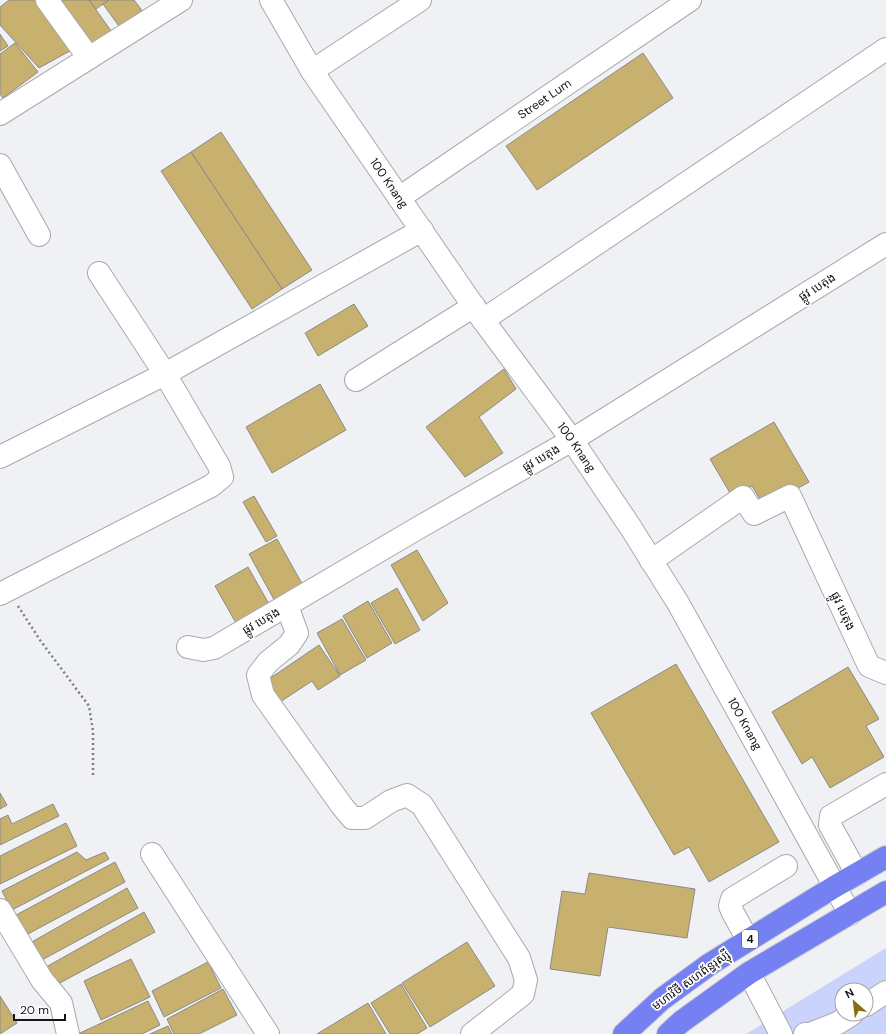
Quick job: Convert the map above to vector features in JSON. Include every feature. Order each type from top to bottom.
[{"type":"highway","name":"មហាវិថី សហព័ន្ធរុស្ស៊ី","points":[[624,1034],[662,999],[710,964],[834,887],[886,857]]},
{"type":"highway","name":"4","points":[[679,1030],[749,973],[886,892]]},
{"type":"street","points":[[47,0],[89,58]]},
{"type":"street","points":[[0,114],[181,0]]},
{"type":"street","name":"100 Knang","points":[[271,0],[312,71],[478,313],[572,440],[631,528],[681,610],[850,914]]},
{"type":"street","points":[[312,71],[420,0]]},
{"type":"street","name":"Street Lum","points":[[399,198],[690,0]]},
{"type":"street","points":[[356,380],[478,313],[886,49]]},
{"type":"street","points":[[0,165],[39,235]]},
{"type":"street","points":[[0,457],[165,374],[422,230]]},
{"type":"street","name":"ផ្លូវ បេតុង","points":[[188,647],[210,650],[287,606],[418,528],[572,440],[886,244]]},
{"type":"street","points":[[4,592],[211,486],[222,476],[219,466],[165,374],[99,273]]},
{"type":"street","name":"ផ្លូវ បេតុង","points":[[651,561],[743,497],[754,514],[790,496],[869,666],[886,673]]},
{"type":"street","points":[[287,606],[297,633],[289,645],[268,662],[258,675],[263,695],[352,818],[365,818],[391,800],[407,795],[422,805],[520,958],[526,980],[524,994],[472,1034]]},
{"type":"street","points":[[857,874],[830,825],[831,816],[886,784]]},
{"type":"street","points":[[152,854],[268,1034]]},
{"type":"street","points":[[748,940],[730,906],[732,899],[786,866]]},
{"type":"street","points":[[0,910],[42,980],[61,1003],[68,1034]]},
{"type":"street","points":[[749,973],[781,1034]]},
{"type":"street","points":[[874,1000],[886,992]]},
{"type":"street","points":[[805,1034],[810,1034],[840,1022]]},
{"type":"path","points":[[4,592],[89,706],[93,731],[93,775]]},
{"type":"shaded area","points":[[886,948],[886,1034],[746,1034]]},
{"type":"building","points":[[9,0],[41,0],[75,48],[39,68],[0,25],[0,7]]},
{"type":"building","points":[[59,0],[89,0],[114,35],[95,51]]},
{"type":"building","points":[[89,0],[109,0],[96,9]]},
{"type":"building","points":[[109,0],[134,0],[147,17],[124,33],[103,4]]},
{"type":"building","points":[[0,34],[8,46],[0,51]]},
{"type":"building","points":[[15,43],[38,72],[3,98],[0,94],[0,54]]},
{"type":"building","points":[[643,53],[673,98],[537,190],[506,146]]},
{"type":"building","points":[[221,132],[312,270],[282,289],[191,152]]},
{"type":"building","points":[[191,152],[282,289],[252,309],[161,171]]},
{"type":"building","points":[[354,304],[368,326],[318,356],[305,333]]},
{"type":"building","points":[[504,369],[516,389],[479,417],[503,453],[465,477],[426,427]]},
{"type":"building","points":[[320,384],[346,430],[272,473],[246,427]]},
{"type":"building","points":[[774,422],[809,482],[791,492],[763,504],[752,486],[733,498],[710,459]]},
{"type":"building","points":[[254,496],[277,536],[266,542],[243,502]]},
{"type":"building","points":[[277,539],[305,589],[277,605],[249,554]]},
{"type":"building","points":[[417,550],[448,603],[423,621],[391,565]]},
{"type":"building","points":[[248,567],[273,611],[236,623],[215,586]]},
{"type":"building","points":[[397,588],[420,630],[395,644],[371,603]]},
{"type":"building","points":[[368,601],[392,643],[367,658],[343,616]]},
{"type":"building","points":[[342,619],[366,660],[340,675],[317,633]]},
{"type":"building","points":[[319,645],[340,676],[318,690],[312,681],[280,702],[266,681]]},
{"type":"building","points":[[676,664],[779,842],[709,882],[689,847],[674,855],[591,713]]},
{"type":"building","points":[[848,667],[879,719],[866,726],[884,757],[830,788],[812,757],[802,764],[772,712]]},
{"type":"building","points":[[0,793],[7,805],[0,809]]},
{"type":"building","points":[[53,804],[59,816],[0,845],[0,819],[8,815],[12,824]]},
{"type":"building","points":[[66,823],[77,846],[0,884],[0,856]]},
{"type":"building","points":[[77,852],[86,860],[105,852],[109,859],[12,910],[2,891]]},
{"type":"building","points":[[115,862],[125,882],[26,935],[16,915]]},
{"type":"building","points":[[589,873],[695,889],[687,938],[608,927],[600,976],[550,969],[562,891],[585,894]]},
{"type":"building","points":[[127,888],[138,908],[40,961],[30,943]]},
{"type":"building","points":[[144,912],[155,932],[56,985],[46,967]]},
{"type":"building","points":[[467,942],[495,986],[430,1027],[402,983]]},
{"type":"building","points":[[131,959],[150,997],[101,1020],[84,981]]},
{"type":"building","points":[[208,962],[221,988],[164,1017],[152,991]]},
{"type":"building","points":[[401,984],[427,1028],[417,1034],[390,1034],[371,1003]]},
{"type":"building","points":[[223,989],[237,1015],[199,1034],[174,1034],[167,1019]]},
{"type":"building","points":[[0,996],[17,1023],[0,1034]]},
{"type":"building","points":[[148,1001],[160,1025],[142,1034],[78,1034]]},
{"type":"building","points":[[368,1003],[386,1034],[317,1034]]},
{"type":"building","points":[[168,1026],[172,1034],[150,1034]]}]
